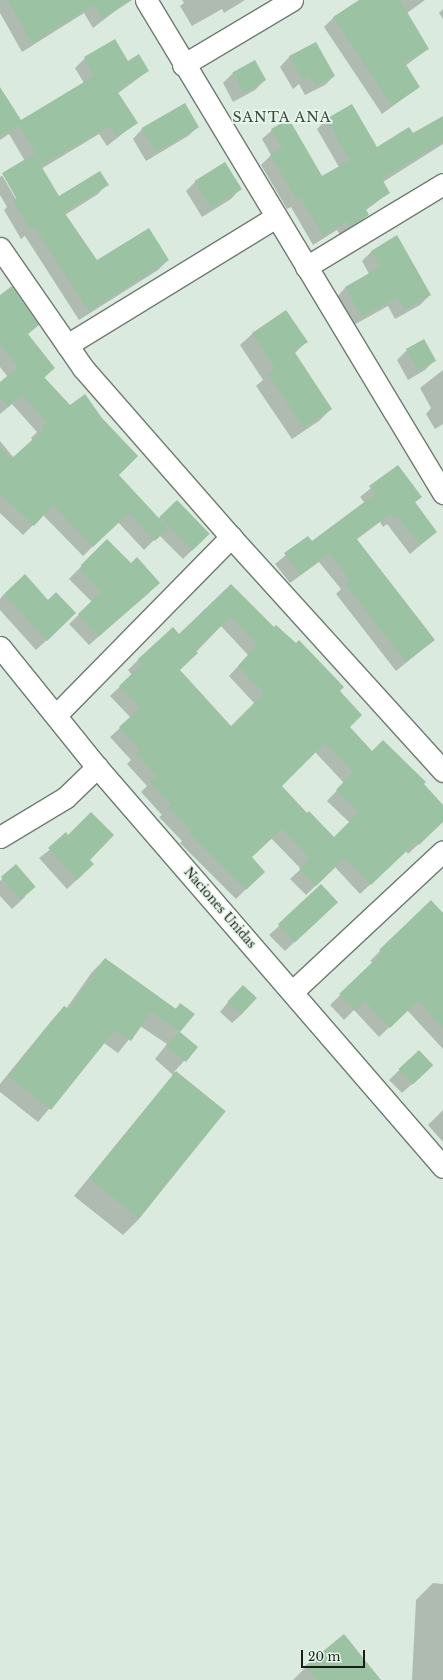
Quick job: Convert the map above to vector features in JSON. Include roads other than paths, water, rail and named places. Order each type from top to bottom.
[{"type":"street","points":[[146,0],[306,267],[435,463],[443,493]]},
{"type":"street","points":[[183,64],[292,0]]},
{"type":"street","points":[[306,267],[443,184]]},
{"type":"street","points":[[67,345],[276,217]]},
{"type":"street","points":[[0,248],[83,368],[231,538],[443,771]]},
{"type":"street","points":[[56,715],[231,538]]},
{"type":"street","name":"Naciones Unidas","points":[[0,647],[97,767],[293,991],[443,1167]]},
{"type":"street","points":[[0,837],[65,798],[97,767]]},
{"type":"street","points":[[293,991],[443,850]]},
{"type":"district","name":"SANTA ANA","points":[[282,117]]}]
